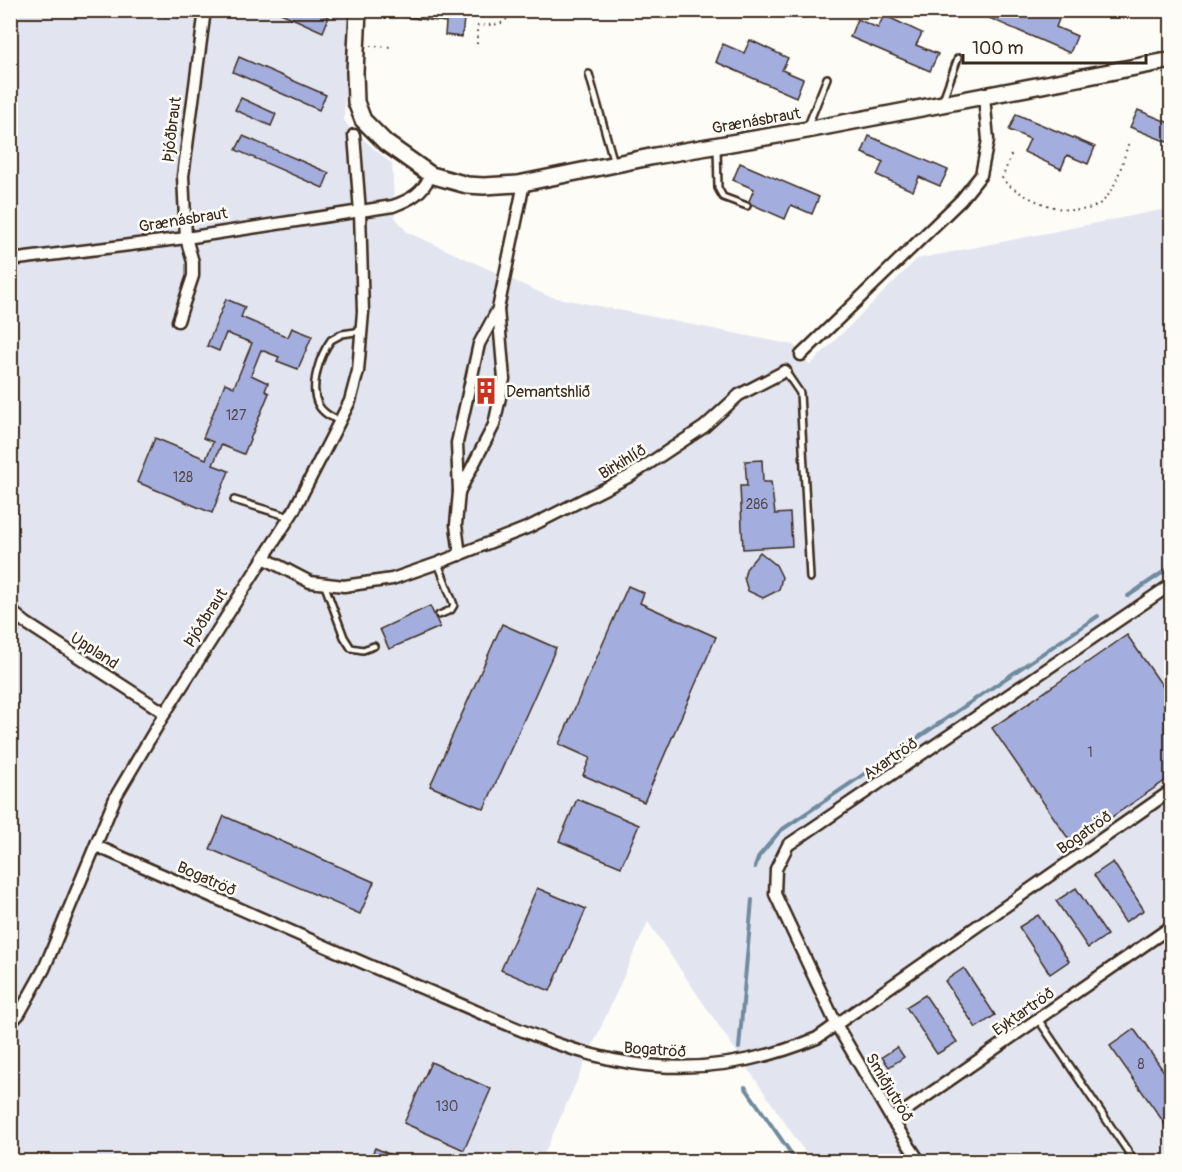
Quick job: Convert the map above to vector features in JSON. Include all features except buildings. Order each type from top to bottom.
[{"type":"street","points":[[358,10],[356,102],[363,120],[386,143],[431,175]]},
{"type":"street","name":"Þjóðbraut","points":[[178,321],[193,276],[193,262],[186,238],[183,177],[204,15]]},
{"type":"street","name":"Grænásbraut","points":[[10,260],[186,238],[393,206],[414,198],[425,187],[431,175],[467,185],[524,183],[614,164],[807,130],[1172,60]]},
{"type":"street","points":[[801,355],[952,208],[981,176],[988,140],[984,96]]},
{"type":"street","points":[[354,135],[360,212]]},
{"type":"street","points":[[459,492],[494,425],[504,379],[498,309],[524,183]]},
{"type":"street","name":"Þjóðbraut","points":[[10,1024],[19,1014],[44,969],[116,796],[165,713],[290,517],[341,422],[358,371],[362,332],[360,212]]},
{"type":"street","points":[[460,555],[456,525],[459,492],[457,443],[479,344],[498,309]]},
{"type":"street","name":"Birkihlíð","points":[[264,558],[310,582],[325,586],[366,585],[392,579],[438,563],[529,527],[630,476],[704,427],[739,395],[785,370]]},
{"type":"street","name":"Axartröð","points":[[837,1026],[775,894],[776,869],[788,845],[1170,588]]},
{"type":"street","name":"Uppland","points":[[10,610],[26,623],[165,713]]},
{"type":"street","name":"Bogatröð","points":[[96,846],[412,984],[588,1055],[656,1066],[724,1064],[772,1056],[817,1038],[837,1026],[898,980],[1172,790]]},
{"type":"street","name":"Eyktartröð","points":[[892,1120],[1172,926]]},
{"type":"street","name":"Smiðjutröð","points":[[837,1026],[892,1120],[920,1161]]},
{"type":"lane","points":[[941,104],[958,58]]},
{"type":"lane","points":[[589,74],[614,164]]},
{"type":"lane","points":[[807,130],[827,78]]},
{"type":"lane","points":[[717,146],[718,188],[723,197],[747,206]]},
{"type":"lane","points":[[341,422],[329,416],[317,404],[315,394],[317,376],[331,340],[342,334],[362,332]]},
{"type":"lane","points":[[785,370],[800,393],[810,578]]},
{"type":"lane","points":[[234,500],[290,517]]},
{"type":"lane","points":[[438,563],[454,605],[451,610],[439,615]]},
{"type":"lane","points":[[325,586],[344,637],[351,648],[363,650],[374,646]]},
{"type":"lane","points":[[1037,1019],[1135,1161]]},
{"type":"path","points":[[155,10],[167,18],[204,15]]},
{"type":"path","points":[[477,44],[477,26],[500,24],[519,10]]},
{"type":"path","points":[[370,46],[394,47]]},
{"type":"path","points":[[1011,155],[1002,179],[1014,191],[1051,207],[1082,210],[1099,204],[1110,193],[1129,142]]},
{"type":"shaded area","points":[[10,11],[348,11],[344,120],[392,164],[395,217],[407,232],[548,296],[794,345],[810,365],[917,259],[1171,208],[1171,1161],[811,1161],[648,922],[541,1161],[11,1161]]},
{"type":"waterway","points":[[1128,596],[1172,566]]},
{"type":"waterway","points":[[755,867],[759,856],[780,831],[1098,616]]},
{"type":"waterway","points":[[739,1048],[752,900]]},
{"type":"waterway","points":[[745,1087],[797,1162]]},
{"type":"place","name":"Demantshlið","points":[[486,391]]}]
